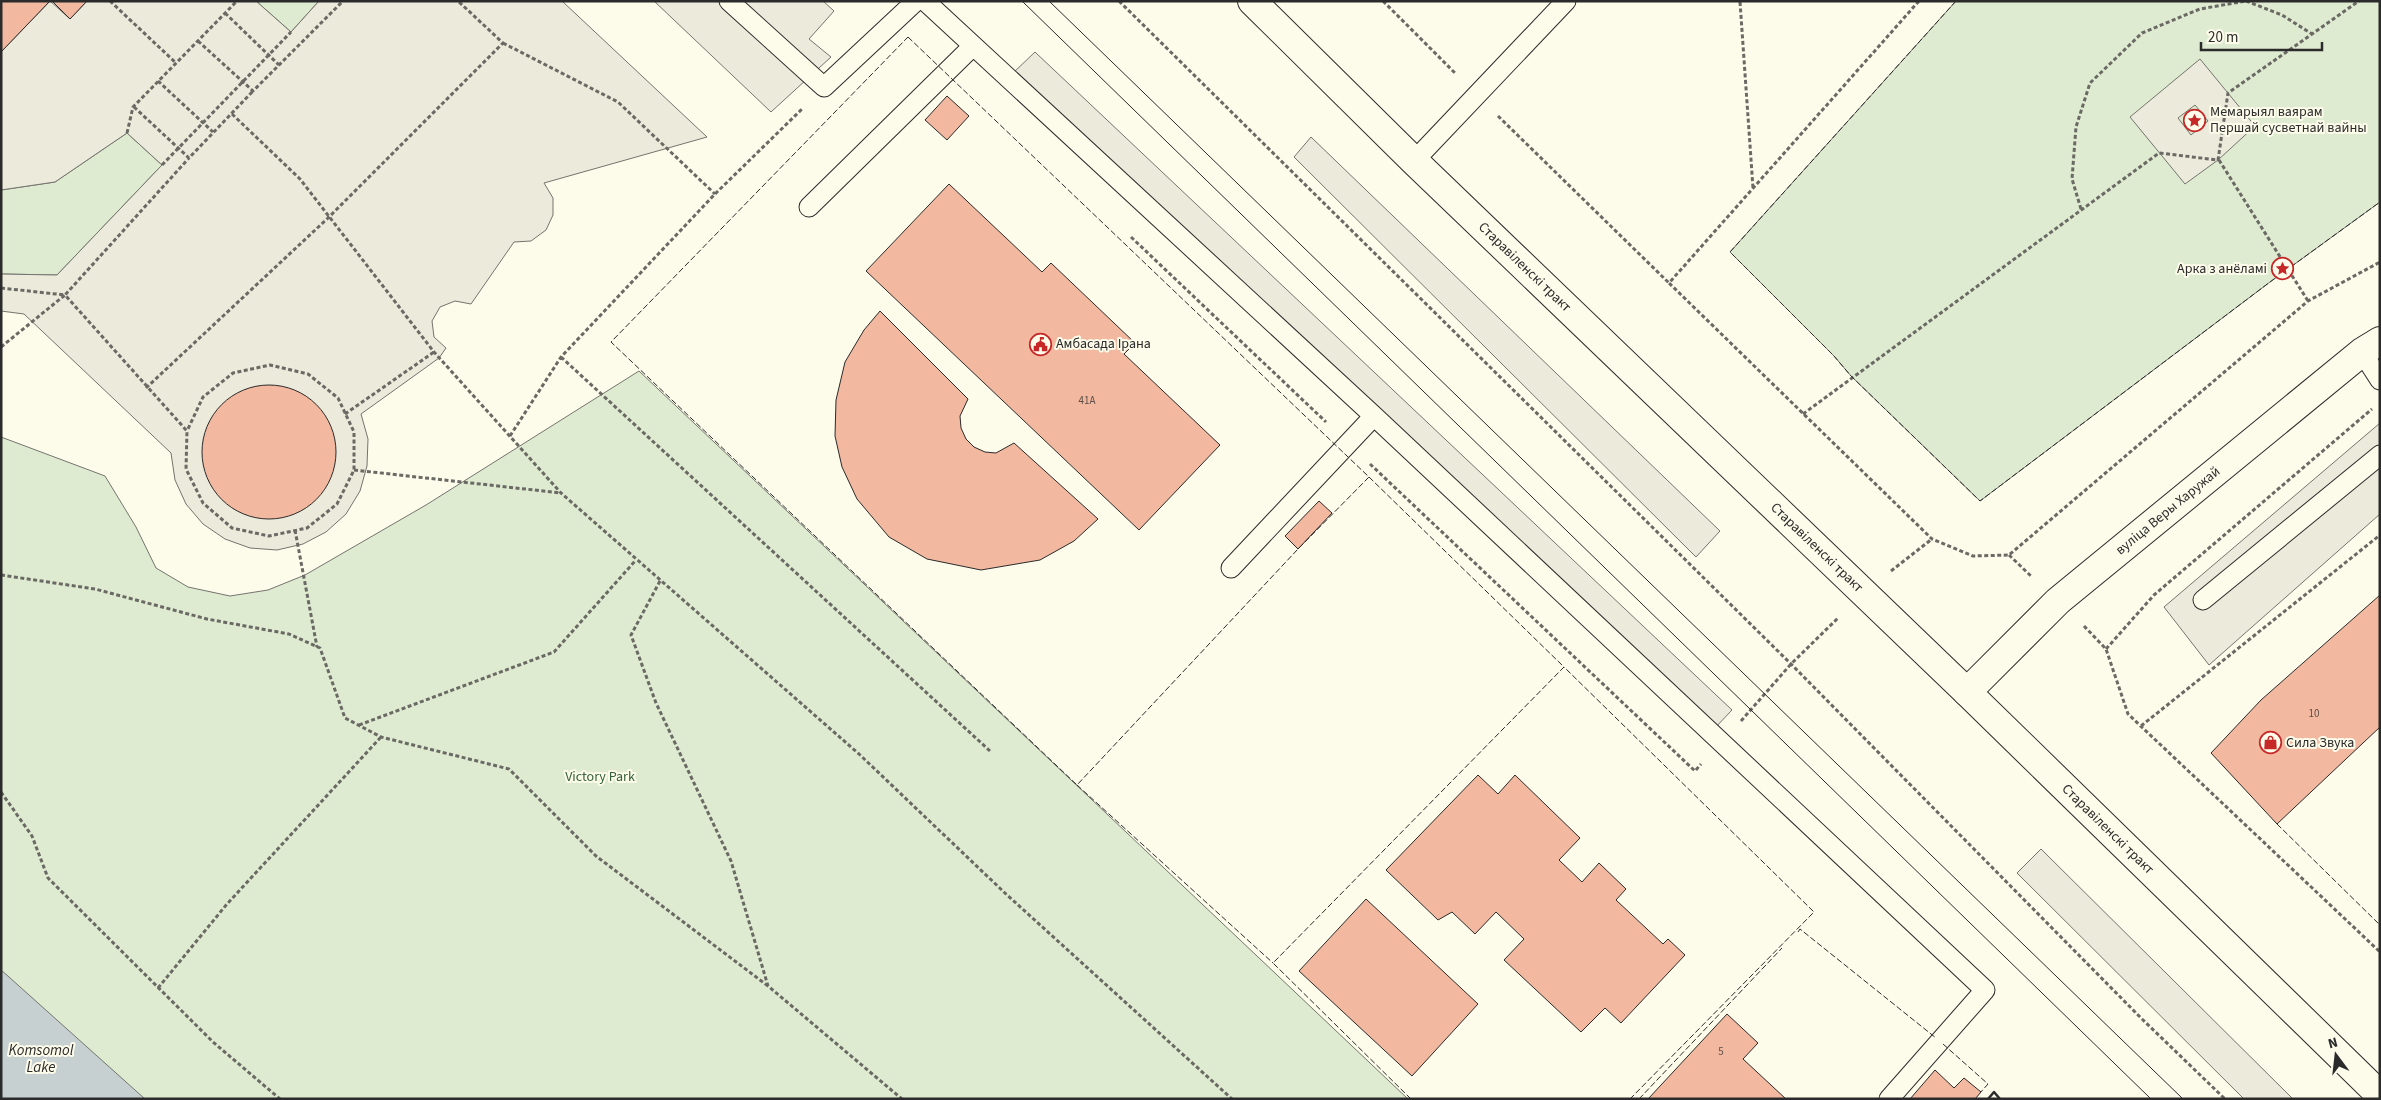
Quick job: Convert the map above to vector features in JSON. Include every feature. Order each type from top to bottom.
[{"type":"main road","name":"Старавіленскі тракт","points":[[1252,1],[1414,161],[1967,692],[2380,1095]]},
{"type":"main road","name":"вуліца Веры Харужай","points":[[1967,692],[2058,601],[2371,346]]},
{"type":"lane","points":[[729,1],[824,87],[916,1]]},
{"type":"lane","points":[[924,1],[1374,416],[1985,990],[1889,1099]]},
{"type":"lane","points":[[1414,161],[1566,1]]},
{"type":"lane","points":[[809,207],[972,46]]},
{"type":"lane","points":[[2371,346],[2380,380]]},
{"type":"lane","points":[[1232,568],[1374,416]]},
{"type":"lane","points":[[2203,600],[2380,455]]},
{"type":"path","points":[[110,1],[176,64]]},
{"type":"path","points":[[127,133],[133,107],[237,1]]},
{"type":"path","points":[[1,347],[65,295],[188,158],[343,1]]},
{"type":"path","points":[[458,1],[503,43],[618,102],[715,194]]},
{"type":"path","points":[[1119,1],[1798,671],[2142,1019],[2225,1099]]},
{"type":"path","points":[[1382,1],[1932,539],[1973,556],[2009,555],[2308,301],[2380,262]]},
{"type":"path","points":[[1741,1],[1753,189]]},
{"type":"path","points":[[1669,283],[1919,1]]},
{"type":"path","points":[[2081,209],[2072,180],[2076,127],[2090,83],[2142,33],[2200,9],[2246,1],[2282,14],[2313,34]]},
{"type":"path","points":[[2308,301],[2218,160],[2228,93],[2359,1]]},
{"type":"path","points":[[225,14],[279,65]]},
{"type":"path","points":[[162,165],[290,32]]},
{"type":"path","points":[[198,41],[254,92]]},
{"type":"path","points":[[146,388],[328,218],[503,43]]},
{"type":"path","points":[[158,82],[213,132]]},
{"type":"path","points":[[510,436],[561,357],[715,194],[824,87]]},
{"type":"path","points":[[133,107],[188,158]]},
{"type":"path","points":[[232,114],[300,179],[328,218],[434,352],[561,493],[859,754],[1006,894],[1232,1099]]},
{"type":"path","points":[[1804,414],[2159,153],[2218,160]]},
{"type":"path","points":[[1,288],[65,295],[146,388],[187,431]]},
{"type":"path","points":[[345,414],[434,352]]},
{"type":"path","points":[[561,357],[990,751]]},
{"type":"path","points":[[270,365],[308,374],[338,398],[345,414],[354,432],[354,470],[337,504],[307,528],[269,536],[232,528],[203,503],[186,469],[187,431],[203,397],[233,373],[270,365]]},
{"type":"path","points":[[2380,403],[2154,595],[2106,649],[2128,714],[2380,952]]},
{"type":"path","points":[[354,470],[561,493]]},
{"type":"path","points":[[295,530],[317,647]]},
{"type":"path","points":[[2141,726],[2380,535]]},
{"type":"path","points":[[358,725],[554,652],[636,560]]},
{"type":"path","points":[[1,576],[95,589],[207,619],[288,634],[320,648],[345,718],[381,737],[508,769],[596,856],[768,986],[902,1099]]},
{"type":"path","points":[[660,581],[631,635],[656,703],[731,861],[768,986]]},
{"type":"path","points":[[158,988],[227,904],[381,737]]},
{"type":"path","points":[[1,792],[32,836],[48,878],[213,1042],[280,1099]]},
{"type":"green space","points":[[256,1],[319,1],[291,32]]},
{"type":"green space","points":[[1956,1],[2380,1],[2380,202],[2270,282],[1980,501],[1851,376],[1834,356],[1730,252]]},
{"type":"green space","points":[[127,133],[162,165],[57,275],[1,274],[1,190],[55,182]]},
{"type":"green space","name":"Victory Park","points":[[639,371],[1408,1099],[1,1099],[1,437],[105,476],[136,527],[156,568],[188,587],[230,596],[268,590],[305,575],[426,505]]},
{"type":"shaded area","points":[[50,1],[70,19],[87,1],[256,1],[291,32],[319,1],[562,1],[707,137],[544,183],[553,198],[553,215],[546,230],[531,241],[514,242],[471,304],[455,301],[440,307],[432,321],[434,337],[446,348],[439,358],[361,414],[368,439],[367,466],[360,491],[346,514],[326,532],[303,544],[277,550],[250,548],[225,539],[203,524],[186,504],[175,480],[171,453],[24,314],[1,311],[1,274],[57,275],[162,165],[127,133],[55,182],[1,190],[1,52]]},
{"type":"shaded area","points":[[654,1],[823,1],[834,11],[809,39],[831,57],[771,112]]},
{"type":"shaded area","points":[[1035,52],[1732,710],[1714,729],[1012,74]]},
{"type":"shaded area","points":[[2200,59],[2255,126],[2218,160],[2185,184],[2130,117]],"holes":[[[2195,105],[2208,121],[2191,135],[2178,118]]]},
{"type":"shaded area","points":[[1311,137],[1720,531],[1696,557],[1294,157]]},
{"type":"shaded area","points":[[2380,423],[2380,514],[2209,665],[2164,607]]},
{"type":"shaded area","points":[[2041,849],[2293,1099],[2244,1099],[2017,873]]},
{"type":"water","name":"Komsomol Lake","points":[[1,970],[9,977],[145,1099],[1,1099]]},
{"type":"building","points":[[1,1],[50,1],[1,52]]},
{"type":"building","points":[[52,1],[87,1],[70,19]]},
{"type":"building","points":[[947,96],[969,116],[947,140],[925,120]]},
{"type":"building","points":[[949,184],[1042,272],[1051,263],[1135,343],[1124,354],[1220,445],[1139,530],[866,271]]},
{"type":"building","points":[[880,311],[968,399],[960,416],[961,428],[966,439],[974,447],[985,452],[996,453],[1014,443],[1098,519],[1074,541],[1040,560],[981,570],[927,559],[889,537],[857,499],[842,467],[835,436],[836,400],[845,362],[864,330]]},
{"type":"building","points":[[269,385],[294,390],[316,405],[331,427],[336,452],[331,477],[316,499],[294,514],[269,519],[244,514],[222,499],[207,477],[202,452],[207,427],[222,405],[244,390]]},
{"type":"building","points":[[1319,501],[1332,513],[1298,549],[1285,536]]},
{"type":"building","points":[[2380,595],[2380,727],[2277,824],[2211,753],[2261,700]]},
{"type":"building","points":[[1478,775],[1498,794],[1515,775],[1580,838],[1559,860],[1582,882],[1599,863],[1626,889],[1616,900],[1663,944],[1668,939],[1685,955],[1621,1023],[1605,1008],[1581,1032],[1504,960],[1524,939],[1496,912],[1475,934],[1452,912],[1438,920],[1386,870]]},
{"type":"building","points":[[1366,899],[1478,1004],[1412,1076],[1299,971]]},
{"type":"building","points":[[1727,1014],[1758,1043],[1743,1059],[1786,1099],[1648,1099]]},
{"type":"building","points":[[1935,1070],[1954,1088],[1964,1078],[1981,1092],[1975,1099],[1910,1099]]},
{"type":"tram line","points":[[1022,1],[2151,1099]]},
{"type":"tram line","points":[[1049,1],[2183,1099]]},
{"type":"fence","points":[[1956,1],[1730,252],[1834,356],[1851,376],[1980,501],[2270,282],[2380,202]]},
{"type":"fence","points":[[908,37],[1369,477],[1298,549],[1077,785],[611,342],[908,37]]},
{"type":"fence","points":[[1369,477],[1564,667]]},
{"type":"fence","points":[[1411,1099],[1273,963],[1564,667],[1814,912],[1630,1099]]},
{"type":"fence","points":[[1077,785],[1273,963]]},
{"type":"fence","points":[[2277,824],[2380,925]]},
{"type":"fence","points":[[1798,932],[1800,929],[1936,1038]]},
{"type":"fence","points":[[1639,1099],[1782,948]]},
{"type":"fence","points":[[1943,1044],[1988,1084],[1980,1093]]},
{"type":"wall","points":[[1988,1099],[1994,1092],[2000,1099]]},
{"type":"place","name":"Мемарыял ваярам Першай сусветнай вайны","points":[[2194,120]]},
{"type":"place","name":"Арка з анёламі","points":[[2283,269]]},
{"type":"place","name":"Амбасада Ірана","points":[[1040,344]]},
{"type":"place","name":"Сила Звука","points":[[2270,743]]}]
